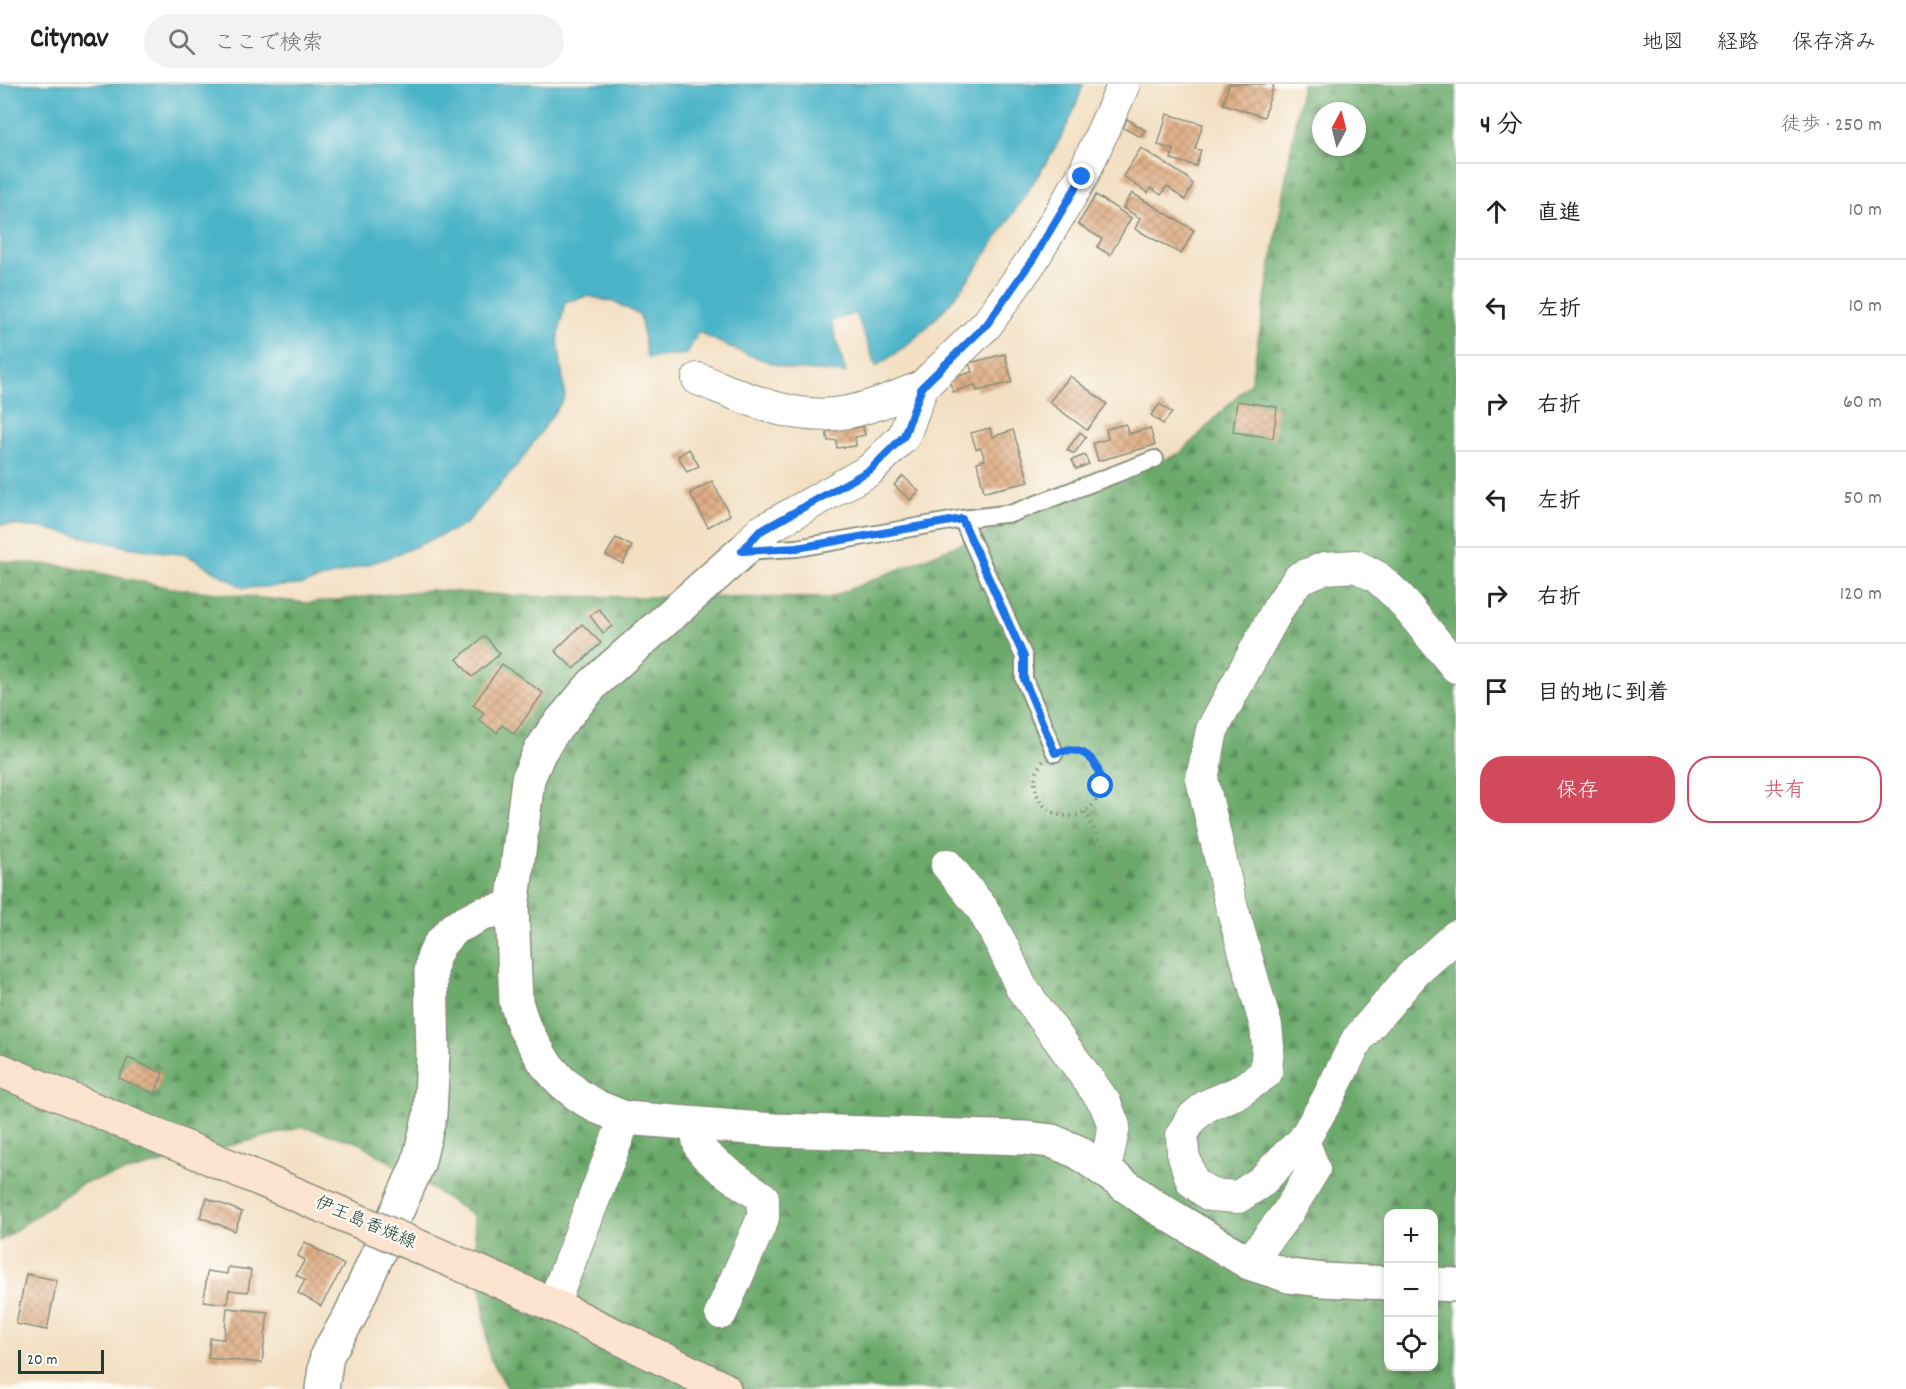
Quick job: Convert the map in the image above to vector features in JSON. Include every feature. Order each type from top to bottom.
[{"type":"main road","name":"伊王島香焼線","points":[[0,1070],[483,1274],[553,1305],[724,1389]]},
{"type":"street","points":[[699,379],[766,406],[802,415],[847,412],[877,404],[922,387],[987,324],[1033,259],[1082,177],[1124,84]]},
{"type":"street","points":[[922,387],[904,436],[870,470],[759,532],[742,551],[594,683],[554,730],[539,753],[528,779],[512,908],[516,1002],[524,1027],[545,1064],[578,1095],[595,1106],[625,1118],[774,1130],[1024,1138],[1052,1141],[1078,1152],[1153,1204],[1249,1263],[1290,1276],[1323,1280],[1384,1282]]},
{"type":"street","points":[[1456,667],[1399,597],[1377,577],[1356,566],[1325,568],[1299,578],[1279,607],[1212,730],[1202,779],[1231,904],[1266,1026],[1267,1055],[1266,1072],[1239,1092],[1206,1106],[1191,1119],[1182,1135],[1183,1154],[1192,1181],[1210,1195],[1238,1197],[1261,1182],[1303,1141],[1327,1100],[1357,1040],[1415,972],[1456,936]]},
{"type":"street","points":[[946,865],[982,908],[1021,987],[1106,1103],[1114,1126],[1105,1170]]},
{"type":"street","points":[[322,1389],[327,1354],[350,1316],[418,1164],[430,1115],[433,1056],[430,972],[433,958],[439,945],[453,929],[483,914],[512,908]]},
{"type":"street","points":[[553,1305],[625,1118]]},
{"type":"street","points":[[697,1124],[700,1148],[710,1161],[763,1198],[763,1218],[721,1313]]},
{"type":"street","points":[[1249,1263],[1288,1212],[1314,1169],[1303,1141]]},
{"type":"street","points":[[1438,1284],[1456,1285]]},
{"type":"lane","points":[[742,551],[797,548],[962,519],[1013,513],[1155,459]]},
{"type":"lane","points":[[962,519],[1024,657],[1024,679],[1055,753]]},
{"type":"path","points":[[1073,750],[1091,758],[1098,767],[1101,786],[1093,805],[1085,812],[1075,815],[1054,813],[1040,799],[1036,789],[1036,778],[1044,760],[1055,753],[1073,750]]},
{"type":"path","points":[[1085,812],[1130,899]]},
{"type":"green space","points":[[1302,84],[1456,84],[1456,1389],[508,1389],[489,1356],[473,1215],[360,1143],[303,1127],[83,1183],[0,1241],[0,561],[64,566],[171,588],[308,603],[429,590],[517,596],[829,598],[1181,453],[1251,382]]},
{"type":"water","points":[[0,84],[1083,84],[1078,100],[1056,146],[1004,227],[957,294],[920,333],[899,351],[876,366],[856,313],[831,321],[846,373],[789,369],[736,350],[698,332],[687,354],[647,358],[640,315],[617,303],[588,296],[565,302],[558,339],[565,397],[519,463],[465,525],[391,557],[301,585],[244,588],[187,555],[133,548],[43,528],[0,524]]},
{"type":"building","points":[[1229,84],[1274,84],[1264,117],[1223,104]]},
{"type":"building","points":[[1167,114],[1203,124],[1195,149],[1201,150],[1196,166],[1171,159],[1174,150],[1158,145]]},
{"type":"building","points":[[1127,119],[1145,130],[1141,137],[1123,128]]},
{"type":"building","points":[[1141,148],[1185,176],[1193,184],[1185,200],[1167,186],[1161,195],[1151,188],[1148,193],[1123,176]]},
{"type":"building","points":[[1132,193],[1194,230],[1181,254],[1135,229],[1140,218],[1123,208]]},
{"type":"building","points":[[1096,195],[1131,218],[1110,255],[1097,247],[1102,239],[1078,224]]},
{"type":"building","points":[[1005,354],[1012,382],[977,391],[975,385],[953,392],[949,379],[972,372],[969,363]]},
{"type":"building","points":[[1070,376],[1107,404],[1087,430],[1049,402]]},
{"type":"building","points":[[1237,401],[1277,407],[1273,438],[1233,432]]},
{"type":"building","points":[[1160,404],[1172,413],[1163,424],[1151,415]]},
{"type":"building","points":[[1126,424],[1128,434],[1150,428],[1155,445],[1098,461],[1093,443],[1108,439],[1106,429]]},
{"type":"building","points":[[854,426],[855,428],[863,426],[865,435],[855,437],[856,446],[837,448],[836,440],[828,441],[826,432],[835,430],[835,427]]},
{"type":"building","points":[[990,428],[992,437],[1013,430],[1029,482],[984,492],[977,462],[985,460],[981,448],[976,449],[971,433]]},
{"type":"building","points":[[1080,432],[1086,437],[1074,454],[1067,450]]},
{"type":"building","points":[[689,449],[699,466],[687,472],[678,456]]},
{"type":"building","points":[[1085,455],[1089,464],[1076,469],[1072,460]]},
{"type":"building","points":[[903,476],[919,491],[910,500],[894,485]]},
{"type":"building","points":[[712,481],[730,515],[708,527],[690,493]]},
{"type":"building","points":[[616,538],[632,546],[623,564],[606,555]]},
{"type":"building","points":[[599,609],[612,626],[603,633],[590,616]]},
{"type":"building","points":[[582,624],[601,643],[574,669],[555,651]]},
{"type":"building","points":[[485,636],[500,654],[472,677],[457,659]]},
{"type":"building","points":[[502,664],[543,693],[514,734],[502,725],[497,733],[479,720],[484,713],[473,705]]},
{"type":"building","points":[[128,1058],[163,1073],[155,1094],[119,1078]]},
{"type":"building","points":[[207,1198],[242,1212],[235,1231],[200,1217]]},
{"type":"building","points":[[305,1242],[344,1265],[321,1306],[298,1293],[305,1280],[296,1275],[305,1260],[298,1256]]},
{"type":"building","points":[[228,1267],[251,1270],[248,1292],[229,1290],[227,1304],[204,1301],[207,1271],[227,1274]]},
{"type":"building","points":[[26,1274],[57,1280],[47,1330],[16,1324]]},
{"type":"building","points":[[227,1308],[268,1312],[262,1363],[208,1358],[210,1338],[224,1339]]},
{"type":"route","points":[[1082,177],[1033,259],[987,324],[922,387],[904,436],[870,470],[759,532],[742,551],[797,548],[962,519],[1024,657],[1024,679],[1055,753],[1062,750],[1073,750],[1091,758],[1098,767],[1101,786]]}]
